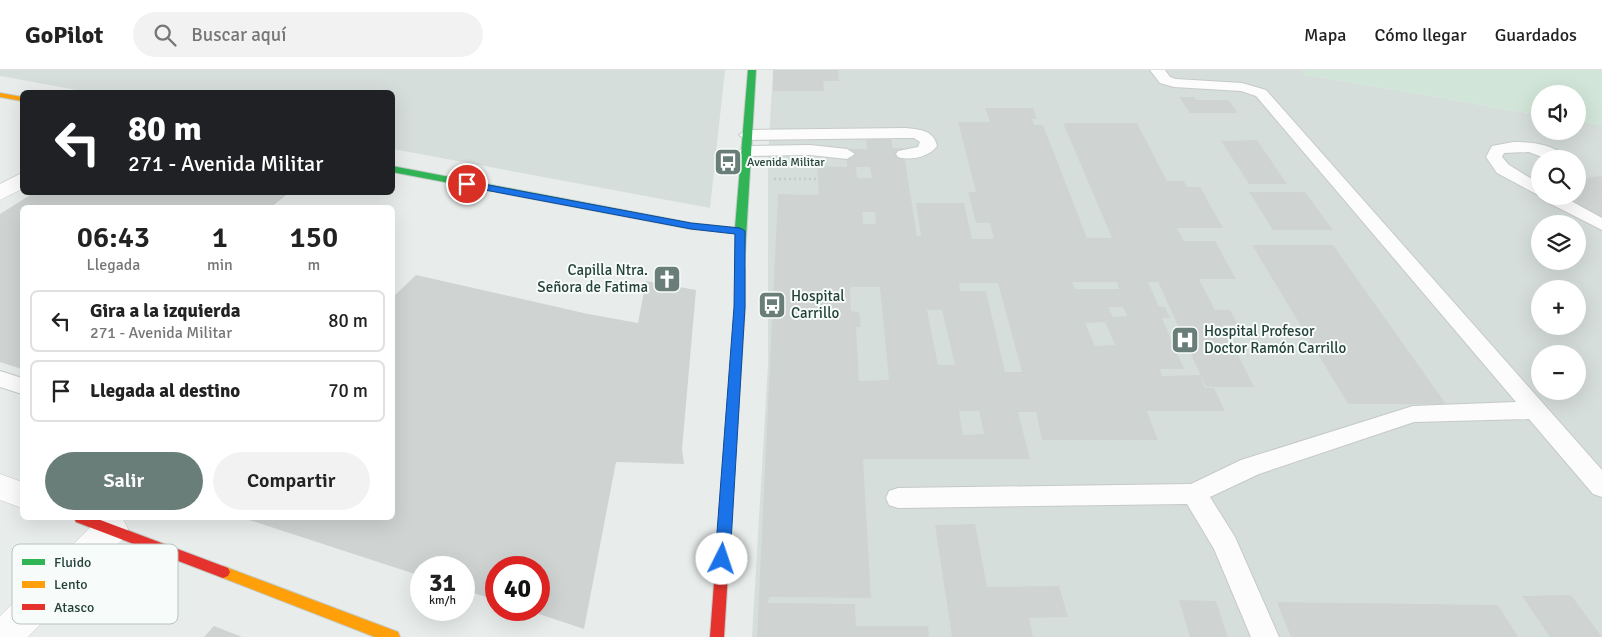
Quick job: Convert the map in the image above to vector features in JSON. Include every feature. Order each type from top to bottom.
[{"type":"street","points":[[717,637],[740,307],[740,231],[752,70]]},
{"type":"street","points":[[0,95],[20,99]]},
{"type":"street","points":[[395,171],[691,226],[740,231]]},
{"type":"street","points":[[0,192],[20,181]]},
{"type":"street","points":[[0,487],[20,494]]},
{"type":"street","points":[[85,544],[105,521],[162,544]]},
{"type":"street","points":[[178,550],[393,637]]},
{"type":"street","points":[[4,637],[15,624]]},
{"type":"lane","points":[[1157,70],[1164,80],[1174,83],[1242,87],[1260,93],[1602,487]]},
{"type":"lane","points":[[746,134],[889,132],[918,134],[928,140],[930,146],[923,151],[904,154]]},
{"type":"lane","points":[[1531,186],[1503,169],[1494,158],[1498,149],[1512,146],[1536,150]]},
{"type":"lane","points":[[746,151],[810,150],[847,154]]},
{"type":"lane","points":[[1516,178],[1531,177]]},
{"type":"lane","points":[[1565,205],[1602,225]]},
{"type":"lane","points":[[0,379],[20,385]]},
{"type":"lane","points":[[898,498],[1194,494],[1250,467],[1413,414],[1536,410]]},
{"type":"lane","points":[[1194,494],[1211,515],[1224,540],[1265,637]]},
{"type":"path","points":[[743,179],[818,179]]},
{"type":"shaded area","points":[[0,70],[725,70],[710,208],[395,149],[395,90],[77,90],[0,76]]},
{"type":"shaded area","name":"Hospital Profesor Doctor Ramón Carrillo","points":[[773,70],[1302,70],[1306,75],[1531,113],[1531,140],[1586,140],[1586,122],[1602,125],[1602,637],[752,637],[768,365],[768,157]]},
{"type":"green space","points":[[1302,70],[1602,70],[1602,125],[1586,122],[1586,85],[1531,85],[1531,113],[1306,75]]},
{"type":"building","points":[[773,70],[838,70],[839,81],[823,81],[824,91],[773,91]]},
{"type":"building","points":[[1179,97],[1194,97],[1196,100],[1228,100],[1238,113],[1190,113]]},
{"type":"building","points":[[985,108],[1033,108],[1037,119],[1032,119],[1034,125],[1043,125],[1087,238],[1112,238],[1063,123],[1137,123],[1167,181],[1184,181],[1187,187],[1200,187],[1223,228],[1177,228],[1184,241],[1215,241],[1236,279],[1199,279],[1215,310],[1230,310],[1238,325],[1223,325],[1254,387],[1206,387],[1158,282],[1148,282],[1159,307],[1165,307],[1170,318],[1162,318],[1184,369],[1160,369],[1162,376],[1200,375],[1205,388],[1214,388],[1225,411],[1147,411],[1158,440],[1042,440],[1036,412],[1018,412],[1030,459],[863,459],[871,598],[769,597],[768,603],[855,604],[856,626],[928,626],[929,637],[757,637],[778,194],[819,195],[817,166],[847,167],[847,149],[867,149],[866,139],[891,139],[893,148],[903,148],[917,236],[921,236],[916,203],[964,203],[972,239],[994,239],[990,223],[976,223],[968,192],[976,192],[958,122],[990,122]],"holes":[[[856,167],[870,167],[872,178],[857,178]],[[862,212],[875,212],[876,224],[863,224]],[[1072,282],[1117,282],[1119,289],[1075,289]],[[959,283],[998,283],[1022,372],[1005,372],[986,291],[960,291]],[[850,287],[880,287],[889,380],[859,381],[856,327],[861,327],[859,312],[851,311]],[[1108,307],[1123,307],[1127,316],[1113,317]],[[927,310],[942,310],[955,365],[938,365]],[[1105,322],[1115,345],[1095,346],[1085,323]],[[959,411],[979,411],[984,434],[963,435]]]},
{"type":"building","points":[[1257,140],[1287,184],[1249,184],[1221,141]]},
{"type":"building","points":[[1602,177],[1602,224],[1567,205],[1586,205],[1586,178]]},
{"type":"building","points":[[1249,192],[1305,192],[1333,230],[1273,230]]},
{"type":"building","points":[[30,195],[286,195],[274,205],[20,205],[20,368],[0,362],[0,214]]},
{"type":"building","points":[[1252,245],[1333,245],[1446,404],[1348,404]]},
{"type":"building","points":[[416,275],[588,314],[638,323],[646,281],[696,290],[682,449],[684,464],[616,462],[584,629],[550,618],[550,556],[485,556],[485,597],[475,593],[475,556],[410,556],[410,572],[249,520],[395,520],[395,295]]},
{"type":"building","points":[[975,524],[987,587],[1059,586],[1068,617],[1029,618],[1033,637],[952,637],[935,525]]},
{"type":"building","points":[[1571,595],[1602,637],[1550,637],[1522,596]]},
{"type":"building","points":[[1179,600],[1216,601],[1228,637],[1190,637]]},
{"type":"building","points":[[1277,602],[1498,605],[1518,637],[1291,637]]},
{"type":"building","points":[[214,626],[242,637],[204,637]]},
{"type":"traffic: fast","points":[[740,269],[740,231],[752,70]]},
{"type":"traffic: fast","points":[[395,170],[691,226],[740,231]]},
{"type":"traffic: slow","points":[[0,95],[20,99]]},
{"type":"traffic: slow","points":[[728,476],[740,307],[740,269]]},
{"type":"traffic: slow","points":[[223,572],[393,637]]},
{"type":"traffic: jam","points":[[717,637],[728,476]]},
{"type":"traffic: jam","points":[[86,520],[149,544]]},
{"type":"traffic: jam","points":[[178,555],[223,572]]},
{"type":"place","name":"Avenida Militar","points":[[728,162]]},
{"type":"place","name":"Capilla Ntra. Señora de Fatima","points":[[667,279]]},
{"type":"place","name":"Hospital Carrillo","points":[[772,305]]},
{"type":"place","name":"Hospital Profesor Doctor Ramón Carrillo","points":[[1185,340]]},
{"type":"route","points":[[467,184],[691,226],[740,231],[740,307],[722,559]]}]
